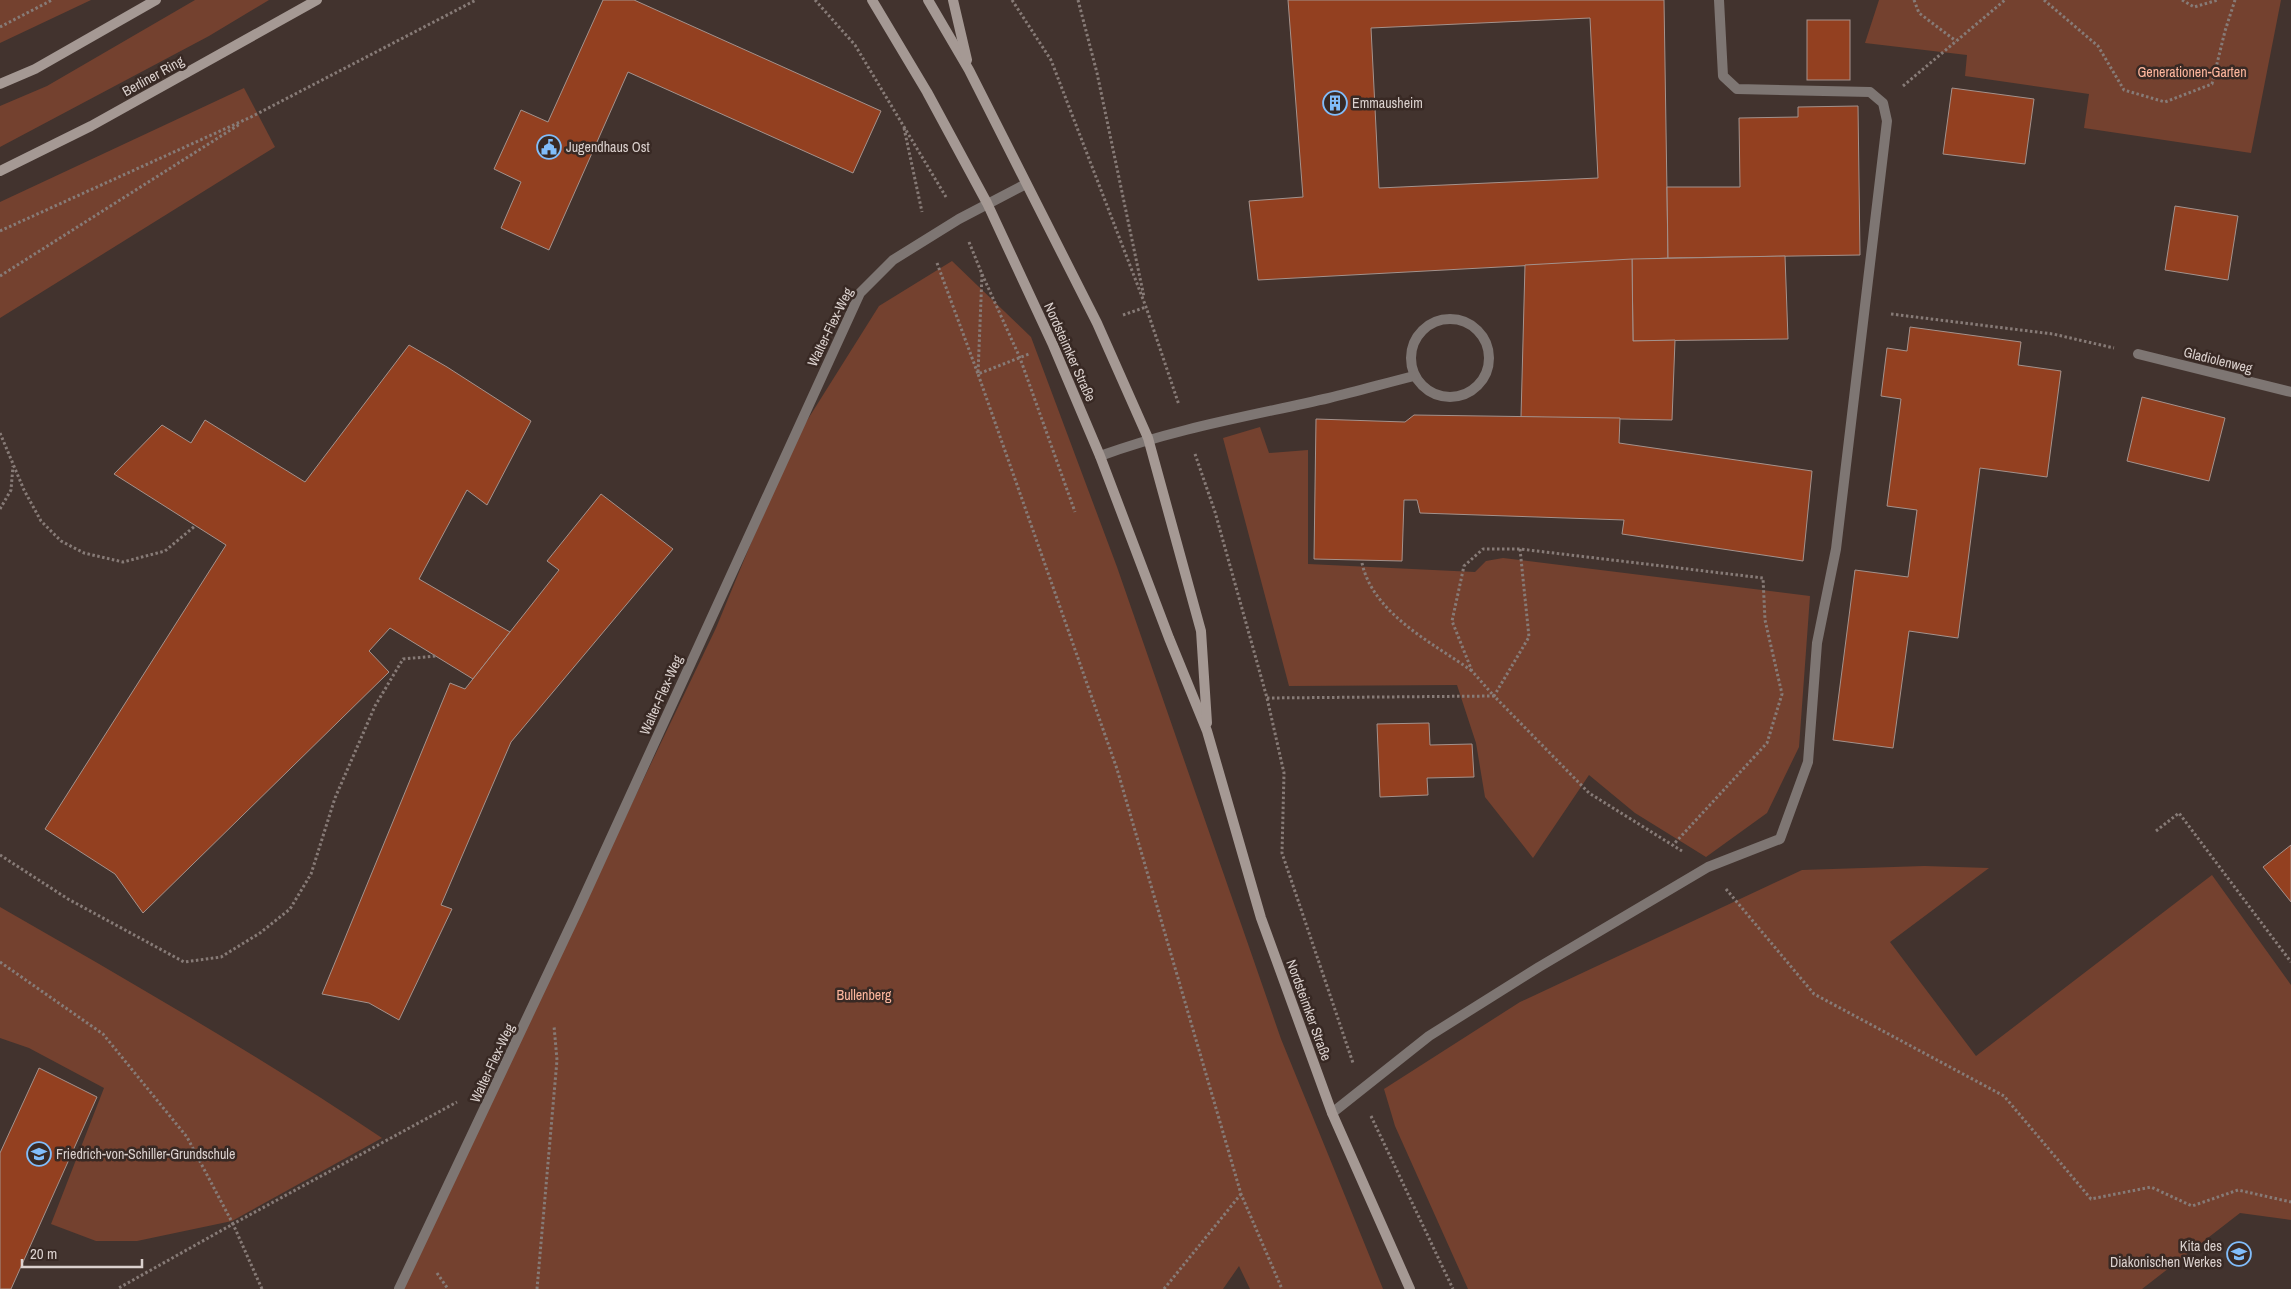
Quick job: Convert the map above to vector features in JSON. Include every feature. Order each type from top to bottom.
[{"type":"street","points":[[0,84],[36,69],[156,0]]},
{"type":"street","name":"Berliner Ring","points":[[0,171],[91,126],[317,0]]},
{"type":"street","name":"Nordsteimker Straße","points":[[872,0],[927,92],[987,203],[1053,345],[1100,456],[1169,638],[1207,731],[1261,918],[1332,1113],[1410,1289]]},
{"type":"street","name":"Nordsteimker Straße","points":[[928,0],[970,70],[1097,324],[1148,438],[1201,631],[1207,731]]},
{"type":"street","points":[[953,0],[970,70]]},
{"type":"street","points":[[1332,1113],[1429,1036],[1539,967],[1708,867],[1780,839],[1808,762],[1817,643],[1836,549],[1887,121],[1883,103],[1870,92],[1737,89],[1723,76],[1719,0]]},
{"type":"street","name":"Walter-Flex-Weg","points":[[399,1289],[578,910],[860,293],[893,260],[987,203],[1026,184]]},
{"type":"street","points":[[1444,318],[1469,322],[1486,340],[1490,364],[1479,386],[1456,398],[1432,394],[1414,376],[1411,351],[1418,336],[1422,329],[1444,318]]},
{"type":"street","name":"Gladiolenweg","points":[[2138,354],[2291,392]]},
{"type":"street","points":[[1100,456],[1148,438],[1186,428],[1330,397],[1414,376]]},
{"type":"path","points":[[0,27],[52,0]]},
{"type":"path","points":[[0,231],[251,117],[476,0]]},
{"type":"path","points":[[816,0],[855,45],[959,219],[1020,358],[1075,512]]},
{"type":"path","points":[[1012,0],[1051,60],[1146,308],[1216,512],[1267,698],[1284,773],[1282,853],[1372,1120],[1453,1289]]},
{"type":"path","points":[[1078,0],[1096,73],[1146,308]]},
{"type":"path","points":[[1914,0],[1919,13],[1956,41]]},
{"type":"path","points":[[1883,103],[2005,0]]},
{"type":"path","points":[[2044,0],[2098,46],[2124,90],[2165,102],[2212,84],[2235,0]]},
{"type":"path","points":[[2182,0],[2194,7],[2218,0]]},
{"type":"path","points":[[0,276],[251,117]]},
{"type":"path","points":[[982,274],[978,374],[1117,769],[1241,1194],[1282,1289]]},
{"type":"path","points":[[1865,311],[2053,334],[2138,354]]},
{"type":"path","points":[[0,433],[13,465],[41,521],[61,541],[84,553],[123,562],[165,551],[195,526]]},
{"type":"path","points":[[0,509],[11,490],[13,465]]},
{"type":"path","points":[[1472,671],[1452,621],[1464,566],[1483,549],[1520,549],[1763,578],[1765,620],[1782,694],[1767,743],[1672,845]]},
{"type":"path","points":[[1494,696],[1529,637],[1520,549]]},
{"type":"path","points":[[1362,563],[1365,577],[1394,615],[1472,671],[1589,793],[1708,867],[1814,994],[2004,1096],[2091,1199],[2150,1188],[2192,1206],[2238,1190],[2291,1202]]},
{"type":"path","points":[[0,855],[68,900],[184,962],[221,957],[260,933],[290,909],[311,874],[335,798],[375,706],[403,659],[436,656]]},
{"type":"path","points":[[1267,698],[1494,696]]},
{"type":"path","points":[[2156,831],[2179,812],[2291,962]]},
{"type":"path","points":[[0,962],[103,1034],[187,1137],[233,1224],[262,1289]]},
{"type":"path","points":[[537,1289],[557,1060],[554,1020]]},
{"type":"path","points":[[117,1289],[460,1100]]},
{"type":"path","points":[[1164,1289],[1241,1194]]},
{"type":"green space","points":[[0,0],[91,0],[0,43]]},
{"type":"green space","points":[[195,0],[269,0],[209,36],[0,147],[0,106],[47,86]]},
{"type":"green space","name":"Generationen-Garten","points":[[1879,0],[2281,0],[2251,153],[2084,128],[2089,94],[1965,76],[1967,55],[1865,43]]},
{"type":"green space","points":[[244,88],[275,147],[0,318],[0,202]]},
{"type":"green space","name":"Bullenberg","points":[[952,261],[1031,337],[1117,567],[1281,1039],[1383,1289],[1250,1289],[1239,1266],[1223,1289],[399,1289],[716,628],[791,446],[879,306]]},
{"type":"green space","points":[[1260,427],[1269,453],[1308,450],[1308,564],[1475,572],[1486,561],[1503,558],[1810,596],[1799,747],[1767,813],[1706,857],[1635,813],[1589,775],[1533,858],[1485,797],[1476,743],[1457,685],[1289,686],[1223,438]]},
{"type":"green space","points":[[1924,866],[1989,868],[1890,942],[1976,1056],[2212,875],[2291,985],[2291,1220],[2240,1213],[2142,1289],[1468,1289],[1395,1126],[1384,1089],[1520,1002],[1802,870]]},
{"type":"green space","points":[[0,907],[241,1048],[382,1138],[232,1221],[137,1241],[96,1241],[51,1224],[104,1088],[29,1048],[0,1038]]},
{"type":"building","name":"Jugendhaus Ost","points":[[603,0],[634,0],[881,111],[853,173],[628,72],[549,250],[501,228],[521,182],[494,169],[521,110],[548,122]]},
{"type":"building","name":"Emmausheim","points":[[1288,0],[1664,0],[1668,258],[1258,280],[1249,201],[1303,197]],"holes":[[[1590,18],[1598,178],[1379,188],[1371,28]]]},
{"type":"building","points":[[1807,20],[1850,20],[1850,80],[1807,80]]},
{"type":"building","points":[[1952,88],[2034,99],[2025,164],[1943,154]]},
{"type":"building","points":[[1858,106],[1860,255],[1668,258],[1667,187],[1740,187],[1739,118],[1798,117],[1798,107]]},
{"type":"building","points":[[2175,206],[2238,216],[2228,280],[2165,270]]},
{"type":"building","points":[[1785,256],[1788,339],[1633,341],[1632,259]]},
{"type":"building","points":[[1632,259],[1633,341],[1675,340],[1672,420],[1521,417],[1525,265]]},
{"type":"building","points":[[1910,327],[2021,342],[2018,365],[2061,371],[2047,477],[1980,468],[1958,638],[1909,631],[1893,748],[1833,740],[1855,570],[1908,577],[1917,510],[1887,506],[1901,399],[1881,396],[1887,348],[1907,351]]},
{"type":"building","points":[[409,345],[531,421],[487,505],[467,490],[419,579],[510,632],[473,679],[390,628],[369,651],[389,672],[143,913],[115,874],[45,829],[226,545],[114,474],[162,425],[191,443],[205,420],[305,482]]},
{"type":"building","points":[[2142,397],[2225,418],[2209,481],[2127,461]]},
{"type":"building","points":[[1414,415],[1620,418],[1619,443],[1812,471],[1803,561],[1622,534],[1624,520],[1420,513],[1417,500],[1404,500],[1402,561],[1314,559],[1316,419],[1405,422]]},
{"type":"building","points":[[601,494],[673,549],[511,742],[441,905],[452,909],[399,1020],[369,1003],[322,994],[450,683],[465,689],[559,570],[547,561]]},
{"type":"building","points":[[1429,723],[1430,745],[1472,744],[1474,777],[1427,778],[1428,795],[1380,797],[1377,724]]},
{"type":"building","points":[[2291,845],[2291,902],[2263,867]]},
{"type":"building","points":[[39,1068],[97,1097],[11,1289],[0,1289],[0,1153]]},
{"type":"place","name":"Emmausheim","points":[[1335,103]]},
{"type":"place","name":"Jugendhaus Ost","points":[[549,147]]},
{"type":"place","name":"Friedrich-von-Schiller-Grundschule","points":[[39,1154]]},
{"type":"place","name":"Kita des Diakonischen Werkes","points":[[2239,1254]]}]
